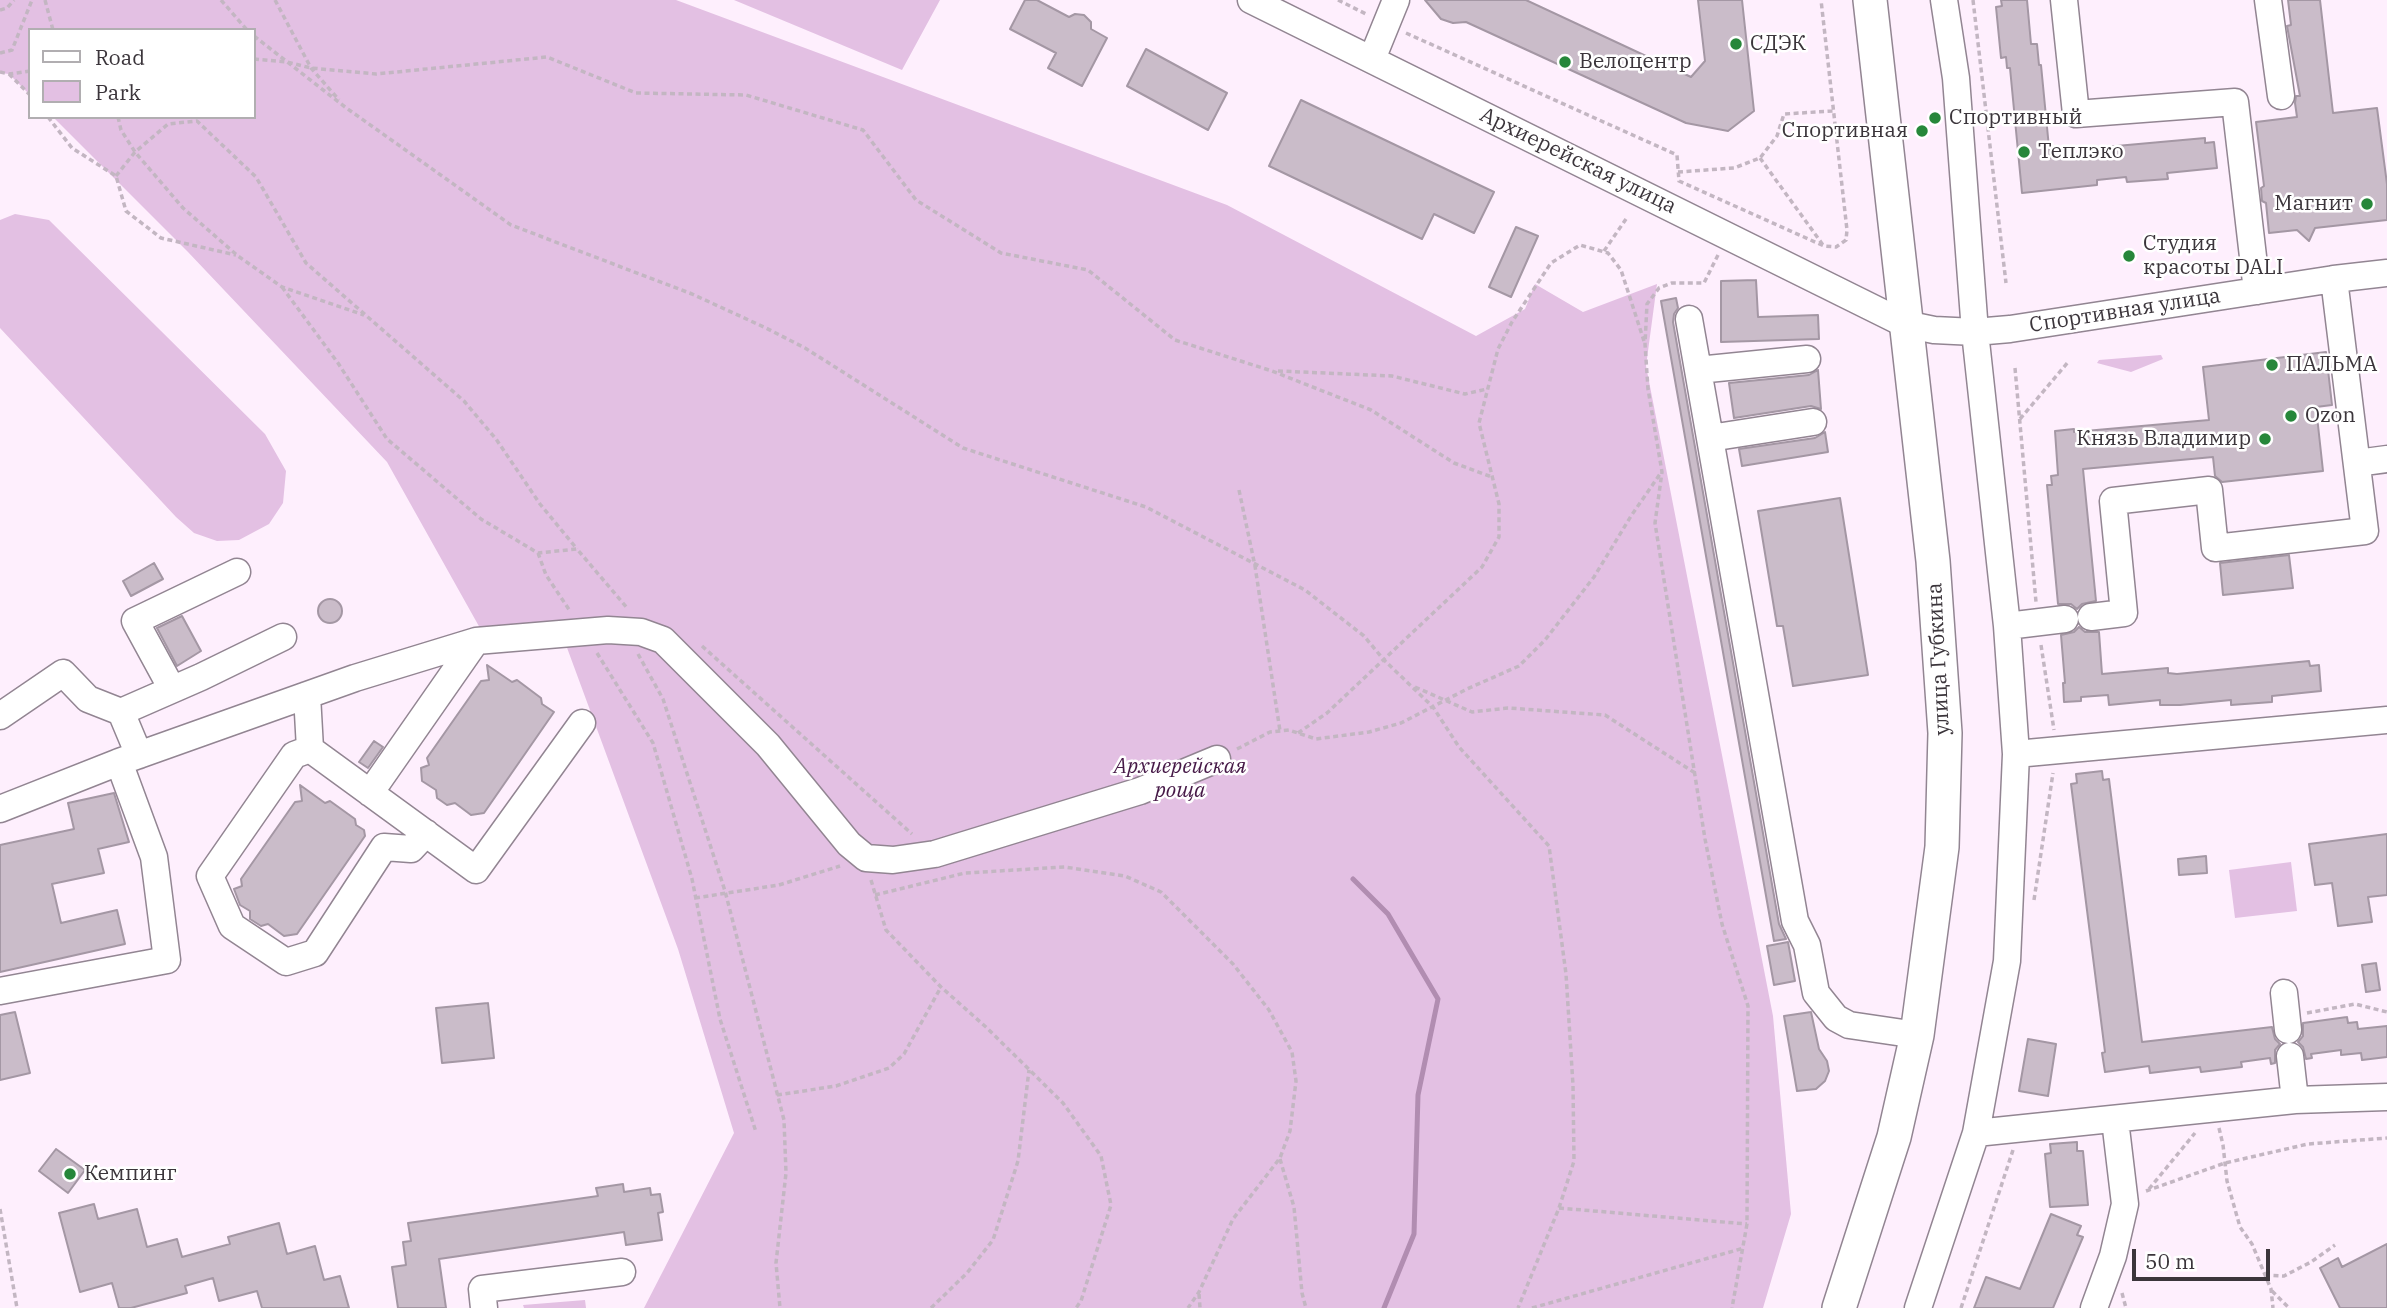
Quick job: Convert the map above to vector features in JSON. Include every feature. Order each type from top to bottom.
[{"type":"main road","name":"улица Губкина","points":[[1847,1305],[1894,1137],[1917,1035],[1942,847],[1945,733],[1933,561],[1870,0]]},
{"type":"street","name":"Архиерейская улица","points":[[1251,0],[1905,324]]},
{"type":"street","points":[[2064,0],[2076,114],[2235,103],[2257,291]]},
{"type":"street","points":[[2268,0],[2281,96]]},
{"type":"street","points":[[1918,1308],[1976,1133],[2007,961],[2016,754],[2007,626],[1975,332],[1952,1]]},
{"type":"street","points":[[1372,60],[1391,12]]},
{"type":"street","name":"Спортивная улица","points":[[1905,324],[1934,330],[1975,332],[2011,329],[2387,273]]},
{"type":"street","points":[[2091,617],[2124,613],[2113,501],[2209,491],[2215,548],[2365,531],[2334,279]]},
{"type":"street","points":[[1689,319],[1795,921],[1807,945],[1816,993],[1836,1017],[1849,1025],[1917,1035]]},
{"type":"street","points":[[1698,370],[1807,359]]},
{"type":"street","points":[[1710,439],[1813,422]]},
{"type":"street","points":[[2357,463],[2387,459]]},
{"type":"street","points":[[172,689],[135,621],[237,572]]},
{"type":"street","points":[[0,809],[129,759],[355,678],[477,641],[584,632],[633,620],[663,640],[768,745],[849,844],[866,858],[893,860],[935,854],[1140,791],[1217,759]]},
{"type":"street","points":[[2007,626],[2065,620]]},
{"type":"street","points":[[0,716],[63,673],[88,699],[121,712],[283,637]]},
{"type":"street","points":[[370,793],[477,641]]},
{"type":"street","points":[[307,695],[310,749]]},
{"type":"street","points":[[0,990],[167,960],[154,857],[129,759],[121,712]]},
{"type":"street","points":[[2016,754],[2387,720]]},
{"type":"street","points":[[310,749],[476,870],[582,723]]},
{"type":"street","points":[[310,749],[294,755],[209,876],[232,926],[286,962],[315,954],[384,847],[411,849],[426,834]]},
{"type":"street","points":[[2287,1024],[2295,1100]]},
{"type":"street","points":[[1976,1133],[2295,1100],[2387,1097]]},
{"type":"street","points":[[2094,1308],[2136,1195],[2115,1120]]},
{"type":"street","points":[[484,1308],[482,1289],[622,1272]]},
{"type":"path","points":[[0,10],[7,8],[14,0]]},
{"type":"path","points":[[0,53],[12,50],[32,0]]},
{"type":"path","points":[[45,0],[52,28]]},
{"type":"path","points":[[220,0],[245,28]]},
{"type":"path","points":[[275,0],[311,68],[345,107]]},
{"type":"path","points":[[1338,0],[1391,12],[1677,155],[1679,181],[1824,246],[1836,247],[1846,240],[1847,230],[1821,0]]},
{"type":"path","points":[[1973,0],[2006,284]]},
{"type":"path","points":[[256,38],[345,107],[512,225],[692,294],[766,328],[805,348],[963,448],[1146,507],[1305,590],[1364,636],[1384,660],[1433,707],[1459,747],[1549,846],[1566,974],[1573,1085],[1574,1161],[1559,1208],[1518,1308]]},
{"type":"path","points":[[256,59],[376,74],[547,57],[636,93],[746,95],[863,130],[916,200],[1001,253],[1088,270],[1175,340],[1272,371],[1371,410],[1454,463],[1492,477]]},
{"type":"path","points":[[0,72],[9,74],[28,71]]},
{"type":"path","points":[[9,74],[28,93]]},
{"type":"path","points":[[1678,172],[1734,168],[1760,158],[1777,136],[1784,114],[1833,111]]},
{"type":"path","points":[[50,119],[72,148],[116,176],[126,211],[161,238],[238,256]]},
{"type":"path","points":[[119,119],[121,130],[135,152],[183,208],[238,256],[282,287],[368,316]]},
{"type":"path","points":[[116,176],[135,152],[168,124],[197,121],[256,177],[306,262],[464,401],[496,439],[540,504],[633,620],[663,699],[726,891],[784,1120],[786,1173],[776,1263],[779,1308]]},
{"type":"path","points":[[1760,158],[1824,246]]},
{"type":"path","points":[[1603,252],[1626,219]]},
{"type":"path","points":[[1298,733],[1327,713],[1482,567],[1499,537],[1499,504],[1479,422],[1498,349],[1512,322],[1551,263],[1580,245],[1608,253],[1621,270],[1645,344]]},
{"type":"path","points":[[1719,252],[1704,283],[1672,283],[1659,288],[1647,304],[1645,344],[1648,388],[1661,472],[1655,523],[1705,839],[1722,924],[1748,1006],[1747,1224],[1731,1308]]},
{"type":"path","points":[[282,287],[338,363],[387,439],[481,519],[538,553],[578,550]]},
{"type":"path","points":[[2020,419],[2069,361]]},
{"type":"path","points":[[1272,371],[1392,376],[1465,394],[1487,389]]},
{"type":"path","points":[[1217,759],[1269,732],[1298,733],[1316,739],[1368,732],[1401,723],[1445,699],[1519,666],[1545,640],[1594,577],[1661,472]]},
{"type":"path","points":[[1239,490],[1255,566],[1280,731]]},
{"type":"path","points":[[538,553],[546,575],[653,743],[695,898],[720,1018],[756,1132]]},
{"type":"path","points":[[696,643],[708,649],[935,854]]},
{"type":"path","points":[[1412,686],[1472,712],[1508,708],[1605,715],[1695,773]]},
{"type":"path","points":[[695,898],[726,891],[779,885],[866,858],[886,930],[941,987],[1063,1103],[1101,1156],[1111,1205],[1081,1301],[1076,1308]]},
{"type":"path","points":[[875,895],[965,873],[1065,867],[1125,876],[1161,892],[1233,964],[1269,1010],[1292,1052],[1296,1081],[1290,1131],[1280,1158],[1233,1219],[1199,1292],[1188,1308]]},
{"type":"path","points":[[777,1095],[836,1086],[889,1068],[904,1054],[941,987]]},
{"type":"path","points":[[2287,1024],[2355,1004],[2387,1012]]},
{"type":"path","points":[[931,1308],[967,1273],[993,1240],[1018,1161],[1029,1070]]},
{"type":"path","points":[[2214,1109],[2223,1144],[2227,1181],[2240,1227],[2252,1244],[2271,1289],[2273,1308]]},
{"type":"path","points":[[2136,1195],[2214,1109]]},
{"type":"path","points":[[1961,1308],[2020,1130]]},
{"type":"path","points":[[2136,1195],[2225,1163],[2308,1144],[2387,1138]]},
{"type":"path","points":[[1280,1158],[1294,1206],[1302,1293],[1306,1308]]},
{"type":"path","points":[[1559,1208],[1747,1224]]},
{"type":"path","points":[[0,1209],[17,1308]]},
{"type":"path","points":[[0,1246],[6,1245]]},
{"type":"path","points":[[2265,1275],[2284,1276],[2311,1262],[2334,1245]]},
{"type":"path","points":[[1532,1308],[1744,1248]]},
{"type":"path","points":[[2271,1289],[2289,1308]]},
{"type":"path","points":[[1199,1292],[1200,1308]]},
{"type":"green space","name":"Архиерейская роща","points":[[0,0],[676,0],[1227,205],[1476,336],[1525,309],[1535,284],[1583,312],[1657,284],[1646,366],[1773,1016],[1791,1214],[1763,1308],[644,1308],[734,1133],[678,949],[566,645],[490,646],[387,462],[188,252],[55,119],[256,119],[256,28],[28,28],[28,93],[9,74],[0,73]]},
{"type":"green space","points":[[734,0],[940,0],[902,70]]},
{"type":"green space","points":[[15,214],[49,220],[265,434],[286,471],[283,503],[269,524],[239,540],[217,541],[194,533],[0,328],[0,220]]},
{"type":"green space","points":[[2161,355],[2163,359],[2131,372],[2097,363],[2099,360]]},
{"type":"green space","points":[[2291,862],[2297,911],[2235,918],[2229,870]]},
{"type":"green space","points":[[585,1300],[586,1308],[524,1308],[523,1305]]},
{"type":"building","points":[[1025,0],[1037,0],[1069,17],[1075,14],[1084,15],[1091,22],[1091,29],[1107,38],[1082,86],[1048,68],[1056,53],[1010,29]]},
{"type":"building","points":[[1425,0],[1526,0],[1691,77],[1705,61],[1698,0],[1742,0],[1754,111],[1728,131],[1686,123],[1466,22],[1453,23],[1441,19]]},
{"type":"building","points":[[2001,0],[2027,0],[2031,44],[2037,44],[2041,65],[2050,158],[2084,155],[2083,149],[2205,138],[2205,143],[2214,142],[2217,168],[2167,173],[2168,179],[2127,182],[2126,177],[2097,180],[2097,185],[2022,193],[2010,68],[2007,68],[2006,57],[2001,58],[1996,7],[2002,6]]},
{"type":"building","points":[[2288,0],[2320,0],[2333,113],[2377,108],[2387,184],[2387,220],[2315,228],[2309,241],[2297,230],[2269,233],[2266,203],[2262,201],[2261,188],[2264,186],[2256,122],[2297,117],[2296,96],[2300,96],[2287,26],[2291,25]]},
{"type":"building","points":[[1146,49],[1227,93],[1208,130],[1127,86]]},
{"type":"building","points":[[1301,100],[1494,192],[1474,233],[1434,214],[1422,239],[1269,166]]},
{"type":"building","points":[[1516,227],[1538,236],[1511,297],[1489,287]]},
{"type":"building","points":[[1756,280],[1758,317],[1818,315],[1819,339],[1721,342],[1721,281]]},
{"type":"building","points":[[1676,298],[1678,308],[1673,322],[1779,924],[1786,939],[1774,941],[1661,301]]},
{"type":"building","points":[[2326,352],[2332,405],[2316,407],[2323,471],[2222,482],[2215,476],[2213,457],[2083,469],[2096,601],[2082,604],[2077,609],[2071,604],[2058,604],[2047,485],[2052,485],[2051,476],[2058,475],[2055,431],[2074,429],[2074,432],[2209,420],[2203,367]]},
{"type":"building","points":[[1818,370],[1821,409],[1811,406],[1734,418],[1729,383],[1809,375]]},
{"type":"building","points":[[1825,432],[1828,452],[1742,466],[1739,449],[1815,438]]},
{"type":"building","points":[[1840,498],[1868,675],[1793,686],[1783,626],[1777,626],[1758,511]]},
{"type":"building","points":[[2289,555],[2293,588],[2223,595],[2220,563]]},
{"type":"building","points":[[154,563],[163,579],[131,596],[123,581]]},
{"type":"building","points":[[330,599],[338,603],[342,611],[338,619],[330,623],[322,619],[318,611],[322,603]]},
{"type":"building","points":[[182,616],[201,651],[177,666],[157,628]]},
{"type":"building","points":[[2079,627],[2085,632],[2099,632],[2102,674],[2168,668],[2168,673],[2177,674],[2309,661],[2310,666],[2319,665],[2321,691],[2272,696],[2272,702],[2231,705],[2231,700],[2160,705],[2160,700],[2109,705],[2108,695],[2081,697],[2081,701],[2064,702],[2061,635],[2074,632]]},
{"type":"building","points":[[487,665],[512,682],[517,680],[554,712],[484,813],[471,815],[455,803],[447,805],[437,798],[436,790],[422,781],[421,768],[429,765],[427,758],[481,681],[489,680]]},
{"type":"building","points":[[374,741],[383,747],[368,768],[359,762]]},
{"type":"building","points":[[2102,771],[2103,780],[2109,779],[2142,1042],[2272,1027],[2275,1039],[2280,1044],[2275,1050],[2275,1063],[2271,1064],[2270,1058],[2241,1062],[2242,1067],[2201,1072],[2200,1067],[2150,1073],[2149,1066],[2105,1072],[2102,1053],[2105,1052],[2071,784],[2077,783],[2076,774]]},
{"type":"building","points":[[300,785],[325,803],[330,801],[355,819],[356,825],[364,830],[365,836],[297,934],[284,936],[268,924],[261,926],[250,919],[250,911],[240,905],[234,889],[242,886],[241,879],[295,802],[302,801]]},
{"type":"building","points":[[114,793],[129,842],[98,849],[104,873],[52,884],[61,923],[117,910],[125,944],[0,972],[0,845],[74,829],[68,803]]},
{"type":"building","points":[[2387,834],[2387,895],[2368,897],[2372,922],[2338,926],[2332,883],[2315,885],[2309,844]]},
{"type":"building","points":[[2206,856],[2207,873],[2179,875],[2178,859]]},
{"type":"building","points":[[1788,942],[1795,981],[1774,985],[1767,946]]},
{"type":"building","points":[[2376,963],[2380,990],[2366,992],[2362,965]]},
{"type":"building","points":[[488,1003],[494,1058],[442,1063],[436,1008]]},
{"type":"building","points":[[15,1012],[30,1073],[0,1080],[0,1015]]},
{"type":"building","points":[[1811,1012],[1819,1049],[1827,1061],[1829,1071],[1825,1081],[1816,1089],[1797,1091],[1784,1016]]},
{"type":"building","points":[[2347,1017],[2348,1023],[2357,1022],[2358,1029],[2387,1026],[2387,1057],[2362,1060],[2361,1053],[2341,1055],[2341,1050],[2311,1054],[2312,1058],[2306,1059],[2303,1047],[2298,1042],[2303,1036],[2303,1023]]},
{"type":"building","points":[[2028,1039],[2056,1044],[2048,1096],[2019,1091]]},
{"type":"building","points":[[2077,1142],[2077,1151],[2083,1151],[2088,1205],[2050,1207],[2045,1154],[2051,1153],[2050,1144]]},
{"type":"building","points":[[56,1149],[85,1170],[68,1193],[39,1171]]},
{"type":"building","points":[[623,1184],[624,1192],[650,1188],[651,1195],[660,1194],[663,1212],[658,1213],[662,1240],[626,1245],[624,1232],[439,1259],[446,1308],[398,1308],[392,1267],[406,1265],[403,1242],[411,1241],[408,1223],[598,1196],[596,1188]]},
{"type":"building","points":[[94,1204],[98,1219],[137,1209],[147,1247],[177,1239],[182,1257],[230,1244],[228,1237],[279,1223],[287,1254],[315,1246],[324,1280],[340,1276],[349,1308],[262,1308],[257,1291],[219,1301],[213,1278],[185,1286],[187,1293],[131,1308],[119,1308],[112,1283],[80,1292],[59,1213]]},
{"type":"building","points":[[2051,1214],[2081,1226],[2077,1235],[2083,1237],[2053,1308],[1974,1308],[1986,1277],[2020,1289]]},
{"type":"building","points":[[2387,1244],[2387,1308],[2340,1308],[2320,1268],[2338,1258],[2342,1267]]},
{"type":"waterway","points":[[1353,879],[1388,914],[1438,999],[1418,1095],[1414,1234],[1384,1308]]},
{"type":"place","name":"СДЭК","points":[[1736,44]]},
{"type":"place","name":"Велоцентр","points":[[1565,62]]},
{"type":"place","name":"Спортивный","points":[[1935,118]]},
{"type":"place","name":"Спортивная","points":[[1922,131]]},
{"type":"place","name":"Теплэко","points":[[2024,152]]},
{"type":"place","name":"Магнит","points":[[2367,204]]},
{"type":"place","name":"Студия красоты DALI","points":[[2129,256]]},
{"type":"place","name":"ПАЛЬМА","points":[[2272,365]]},
{"type":"place","name":"Ozon","points":[[2291,416]]},
{"type":"place","name":"Князь Владимир","points":[[2265,439]]},
{"type":"place","name":"Кемпинг","points":[[70,1174]]}]
